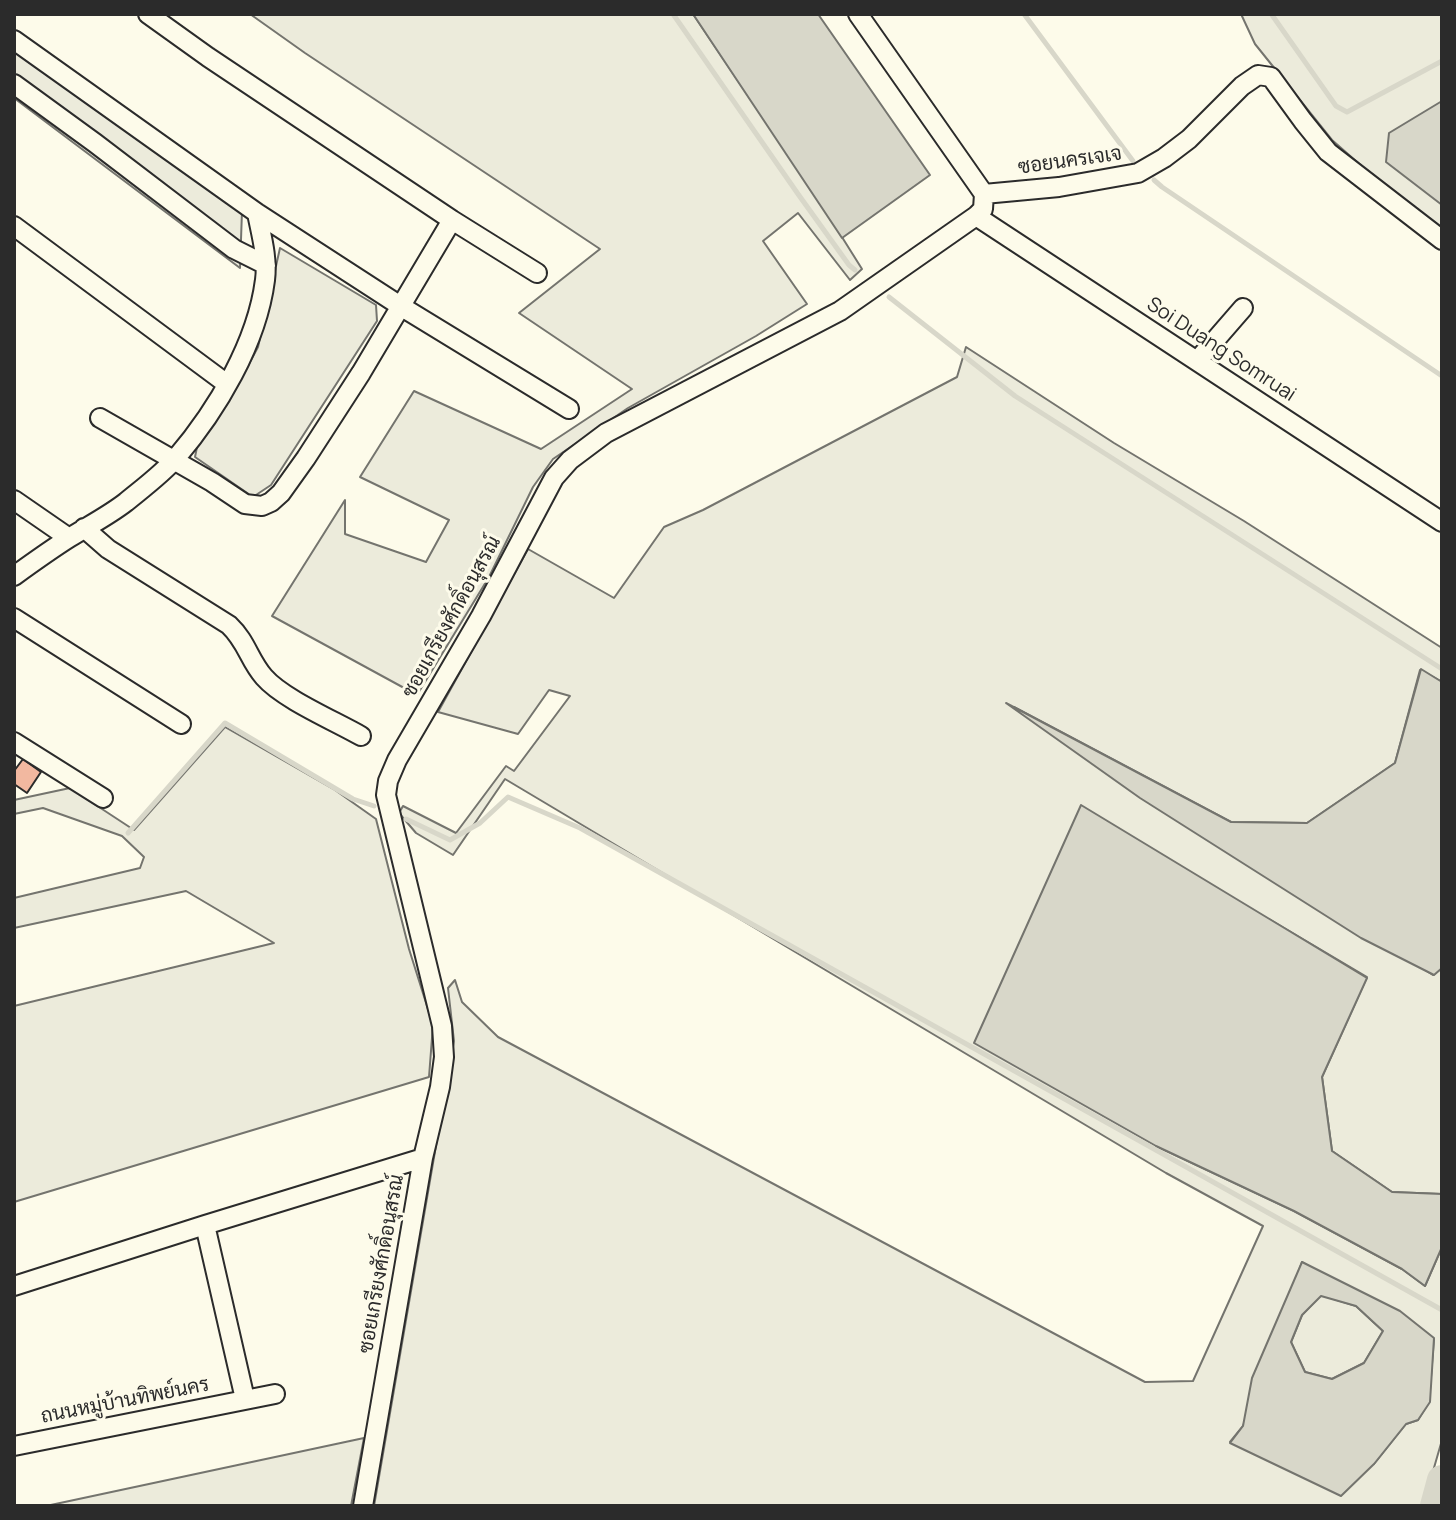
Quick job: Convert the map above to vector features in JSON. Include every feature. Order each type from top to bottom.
[{"type":"street","points":[[148,14],[452,220],[537,273]]},
{"type":"street","points":[[858,14],[984,194],[983,209],[976,216]]},
{"type":"street","points":[[14,40],[257,213],[402,307],[569,409]]},
{"type":"street","name":"ซอยนครเจเจ","points":[[984,194],[1059,187],[1138,173],[1189,139],[1242,86],[1258,75],[1271,77],[1328,152],[1442,240]]},
{"type":"street","points":[[14,84],[234,249],[266,265]]},
{"type":"street","points":[[14,576],[123,504],[175,460],[211,411],[227,384],[257,316],[266,265],[257,213]]},
{"type":"street","name":"Soi Duang Somruai","points":[[976,216],[1442,522]]},
{"type":"street","name":"ซอยเกรียงศักดิ์อนุสรณ์","points":[[363,1506],[423,1158],[444,1057],[442,1026],[386,795],[397,760],[481,616],[554,478],[570,460],[606,433],[840,311],[976,216]]},
{"type":"street","points":[[100,418],[245,504],[262,506],[271,502],[306,458],[402,307],[452,220]]},
{"type":"street","points":[[14,226],[227,384]]},
{"type":"street","points":[[1197,361],[1243,308]]},
{"type":"street","points":[[14,500],[108,549],[229,625],[239,635],[258,669],[276,688],[361,736]]},
{"type":"street","points":[[14,618],[181,724]]},
{"type":"street","points":[[14,742],[103,798]]},
{"type":"street","points":[[14,1286],[423,1158]]},
{"type":"street","points":[[205,1225],[245,1399]]},
{"type":"street","name":"ถนนหมู่บ้านทิพย์นคร","points":[[14,1446],[275,1394]]},
{"type":"shaded area","points":[[250,14],[693,14],[862,269],[850,280],[798,213],[763,241],[807,304],[628,408],[553,459],[533,487],[489,577],[417,695],[272,616],[345,500],[345,534],[426,562],[449,520],[360,477],[414,391],[541,449],[632,389],[519,313],[600,249]]},
{"type":"shaded area","points":[[693,14],[818,14],[930,175],[842,238]]},
{"type":"shaded area","points":[[1241,14],[1442,14],[1442,232],[1372,180],[1365,169],[1332,140],[1255,44]]},
{"type":"shaded area","points":[[14,46],[242,211],[240,268],[14,98]]},
{"type":"shaded area","points":[[1442,101],[1442,205],[1386,162],[1389,133]]},
{"type":"shaded area","points":[[280,248],[376,305],[377,321],[271,485],[253,497],[195,457],[197,447],[234,392],[258,347]]},
{"type":"shaded area","points":[[966,347],[1442,648],[1442,682],[1420,670],[1395,763],[1307,823],[1231,822],[1014,707],[1433,975],[1442,968],[1442,1194],[1392,1192],[1332,1151],[1322,1077],[1367,977],[1269,919],[1156,1146],[1294,1211],[1402,1269],[1425,1286],[1442,1247],[1442,1440],[1423,1506],[374,1506],[454,1041],[448,988],[455,980],[462,1002],[498,1037],[1145,1382],[1193,1381],[1263,1226],[1166,1173],[505,779],[453,855],[416,833],[399,813],[403,806],[456,833],[506,766],[514,771],[570,696],[549,690],[518,734],[438,712],[528,549],[614,598],[664,527],[703,510],[957,377]],"holes":[[[1302,1262],[1434,1339],[1429,1402],[1418,1420],[1406,1424],[1374,1464],[1230,1442],[1243,1426]]]},
{"type":"shaded area","points":[[1421,669],[1442,682],[1442,968],[1434,975],[1361,938],[1140,798],[1006,703],[1231,822],[1307,823],[1395,763]]},
{"type":"shaded area","points":[[225,727],[335,790],[376,819],[409,949],[433,1025],[429,1077],[14,1202],[14,1006],[274,943],[186,891],[14,928],[14,898],[140,868],[144,857],[122,836],[43,808],[14,814],[14,800],[70,788],[134,830]]},
{"type":"shaded area","points":[[1081,805],[1367,978],[1322,1077],[1332,1151],[1392,1192],[1442,1194],[1442,1247],[1425,1286],[1402,1269],[1294,1211],[1156,1146],[974,1043]]},
{"type":"shaded area","points":[[1302,1262],[1400,1311],[1434,1338],[1430,1402],[1418,1420],[1406,1424],[1374,1464],[1341,1496],[1230,1443],[1243,1426],[1252,1378]],"holes":[[[1321,1296],[1356,1306],[1383,1331],[1364,1363],[1332,1379],[1305,1372],[1291,1342],[1302,1315]]]},
{"type":"shaded area","points":[[1321,1295],[1356,1306],[1383,1331],[1364,1363],[1332,1379],[1305,1372],[1291,1342],[1302,1315]]},
{"type":"shaded area","points":[[364,1438],[351,1506],[46,1506]]},
{"type":"building","points":[[23,759],[41,772],[27,793],[14,784],[14,771]]},
{"type":"waterway","points":[[673,14],[798,194],[855,270]]},
{"type":"waterway","points":[[1024,14],[1133,161]]},
{"type":"waterway","points":[[1273,14],[1336,106],[1347,112],[1442,61]]},
{"type":"waterway","points":[[1154,180],[1442,376]]},
{"type":"waterway","points":[[889,297],[1015,396],[1442,669]]},
{"type":"waterway","points":[[128,833],[225,723],[353,799],[374,806]]},
{"type":"waterway","points":[[406,819],[450,840],[480,823],[508,797],[580,828],[1442,1310]]},
{"type":"waterway","points":[[1435,1506],[1442,1480]]}]
